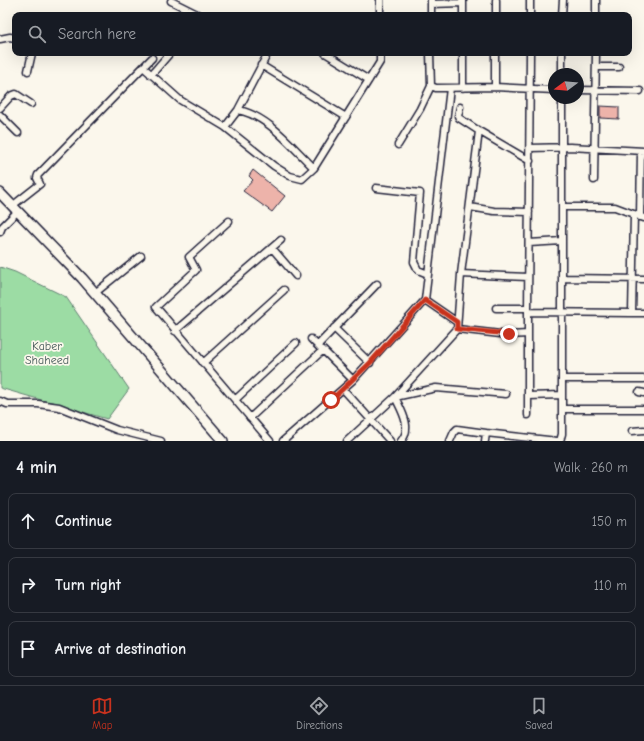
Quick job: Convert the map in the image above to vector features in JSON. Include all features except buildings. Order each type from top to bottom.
[{"type":"street","points":[[380,0],[380,12]]},
{"type":"street","points":[[496,0],[496,12]]},
{"type":"street","points":[[530,0],[530,12]]},
{"type":"street","points":[[562,0],[562,12]]},
{"type":"street","points":[[596,0],[596,12]]},
{"type":"street","points":[[170,1],[193,12]]},
{"type":"street","points":[[431,2],[463,2]]},
{"type":"street","points":[[0,39],[12,37]]},
{"type":"street","points":[[28,71],[31,56]]},
{"type":"street","points":[[151,75],[167,56]]},
{"type":"street","points":[[225,127],[238,110],[266,56]]},
{"type":"street","points":[[331,56],[369,80]]},
{"type":"street","points":[[143,67],[180,100],[225,127],[274,166],[290,176],[302,179],[314,168],[380,62],[380,56]]},
{"type":"street","points":[[398,145],[420,109],[431,86],[430,56]]},
{"type":"street","points":[[463,56],[463,88]]},
{"type":"street","points":[[495,87],[496,56]]},
{"type":"street","points":[[528,415],[530,56]]},
{"type":"street","points":[[562,56],[562,68]]},
{"type":"street","points":[[594,180],[596,56]]},
{"type":"street","points":[[0,232],[15,208],[40,184],[37,178],[38,175],[152,58]]},
{"type":"street","points":[[261,66],[346,117]]},
{"type":"street","points":[[596,67],[619,67]]},
{"type":"street","points":[[431,86],[436,88],[495,87],[548,90]]},
{"type":"street","points":[[283,441],[353,380],[370,363],[425,300],[450,88]]},
{"type":"street","points":[[584,90],[640,91]]},
{"type":"street","points":[[0,108],[11,96],[16,94],[31,104]]},
{"type":"street","points":[[560,441],[562,434],[563,312],[562,104]]},
{"type":"street","points":[[460,107],[459,118],[530,161]]},
{"type":"street","points":[[238,110],[250,113],[273,128],[314,168]]},
{"type":"street","points":[[0,115],[18,133]]},
{"type":"street","points":[[347,441],[395,397],[457,325],[461,274],[479,131]]},
{"type":"street","points":[[530,148],[562,147],[642,151],[639,216],[632,279],[632,313]]},
{"type":"street","points":[[376,188],[420,194],[414,262],[418,270],[428,274]]},
{"type":"street","points":[[0,193],[95,293],[223,441]]},
{"type":"street","points":[[562,207],[609,206],[639,216]]},
{"type":"street","points":[[470,207],[494,211],[529,212]]},
{"type":"street","points":[[229,221],[189,257],[196,270],[156,307],[270,441]]},
{"type":"street","points":[[175,331],[281,240]]},
{"type":"street","points":[[529,243],[562,241]]},
{"type":"street","points":[[272,248],[296,276]]},
{"type":"street","points":[[95,293],[141,256]]},
{"type":"street","points":[[461,274],[528,278]]},
{"type":"street","points":[[563,278],[644,280]]},
{"type":"street","points":[[318,345],[377,284]]},
{"type":"street","points":[[203,363],[284,290]]},
{"type":"street","points":[[425,300],[457,325],[509,334],[528,334]]},
{"type":"street","points":[[496,308],[563,312],[644,313]]},
{"type":"street","points":[[334,328],[370,363]]},
{"type":"street","points":[[311,339],[353,380]]},
{"type":"street","points":[[235,400],[296,343]]},
{"type":"street","points":[[250,418],[323,350]]},
{"type":"street","points":[[562,379],[644,379]]},
{"type":"street","points":[[395,397],[436,388],[506,394]]},
{"type":"street","points":[[343,389],[390,441]]},
{"type":"street","points":[[528,396],[562,395]]},
{"type":"street","points":[[395,397],[405,420],[406,430],[401,441]]},
{"type":"street","points":[[0,401],[7,404],[38,404],[59,407],[117,430],[161,441]]},
{"type":"street","points":[[562,409],[644,409]]},
{"type":"street","points":[[450,441],[457,429],[526,439],[557,441]]},
{"type":"street","points":[[632,431],[644,430]]},
{"type":"street","points":[[485,441],[486,433]]},
{"type":"green space","name":"Kaber Shaheed","points":[[0,267],[15,272],[66,297],[129,389],[107,419],[0,388]]},
{"type":"route","points":[[331,400],[370,363],[425,300],[457,322],[457,329],[509,334]]}]
